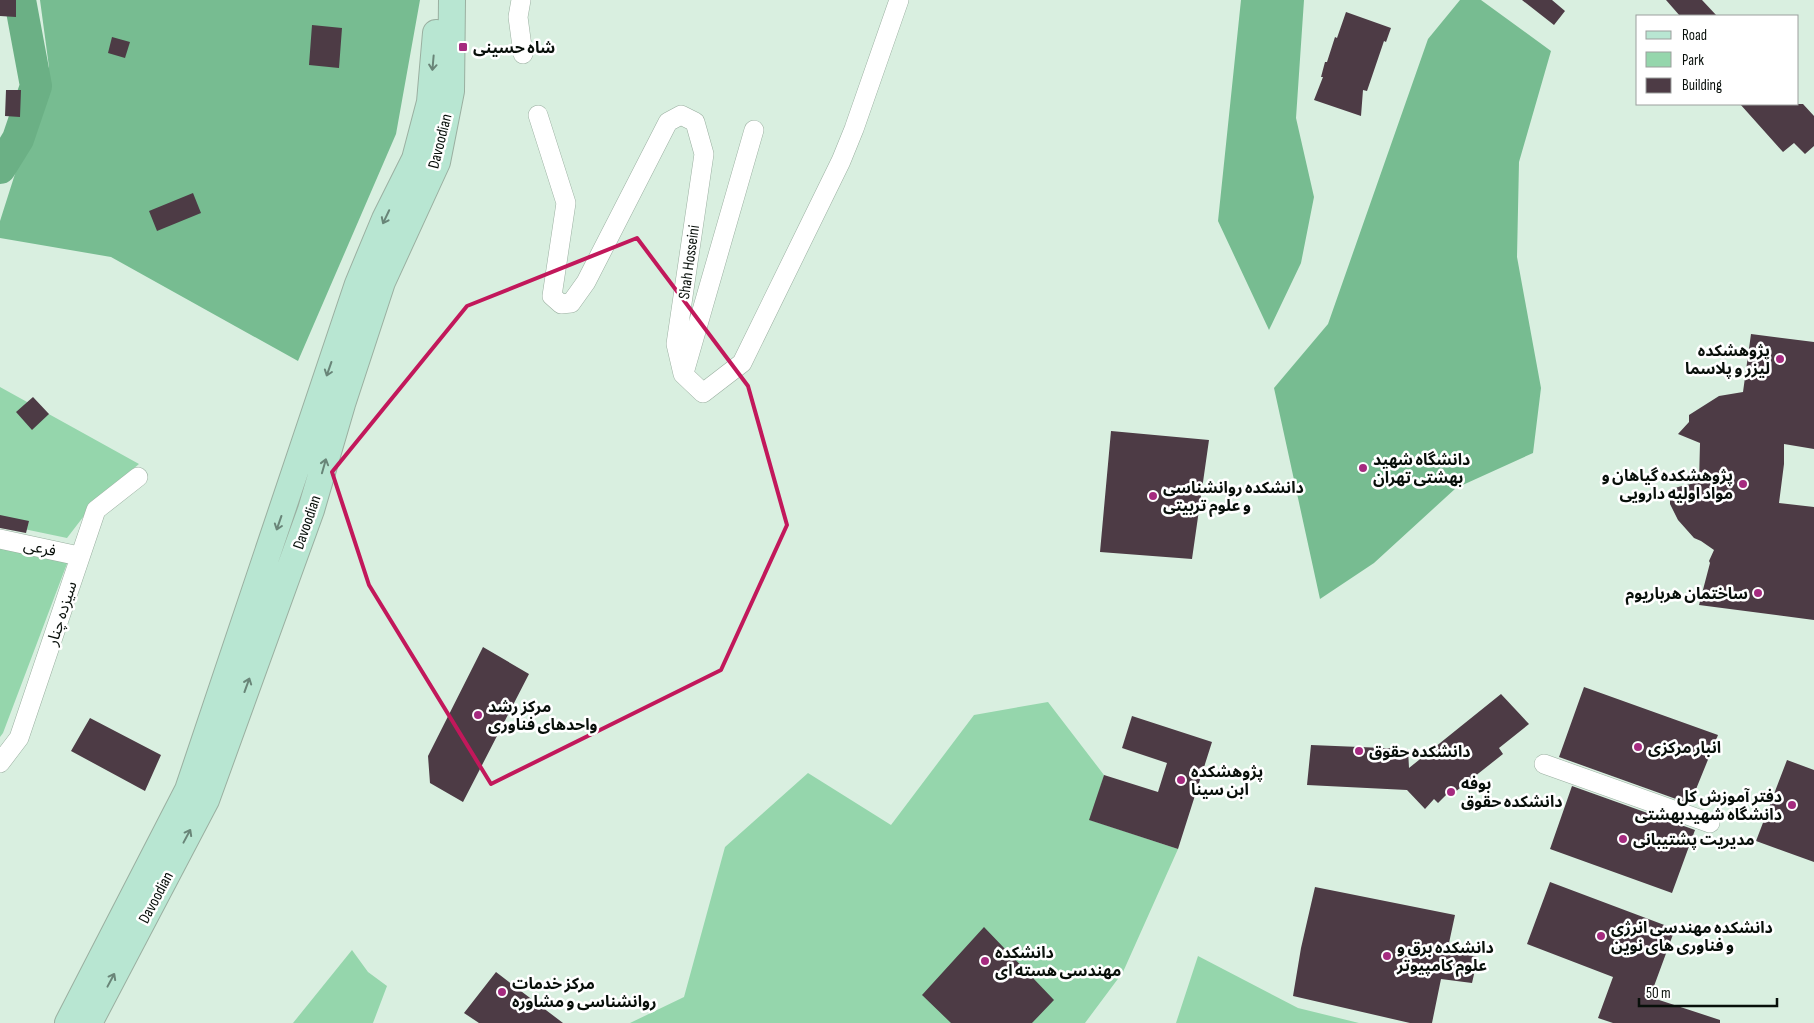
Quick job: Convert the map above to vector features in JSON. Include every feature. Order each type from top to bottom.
[{"type":"street","points":[[521,0],[518,17],[523,54]]},
{"type":"street","points":[[754,130],[683,374],[703,393],[742,363],[841,161],[899,0]]},
{"type":"street","name":"Davoodian","points":[[89,1023],[206,800],[311,510],[342,404],[382,282],[437,162],[451,91],[448,6]]},
{"type":"street","name":"Davoodian","points":[[68,1023],[188,790],[358,284],[385,219],[415,159],[430,102],[448,6]]},
{"type":"street","name":"Shah Hosseini","points":[[538,115],[566,203],[552,296],[561,304],[571,303],[586,282],[668,122],[681,115],[695,122],[704,154],[676,344],[683,374]]},
{"type":"street","name":"سیزده چنار","points":[[0,763],[19,738],[96,510],[138,477]]},
{"type":"street","name":"فرعی","points":[[0,539],[79,556]]},
{"type":"street","points":[[255,594],[281,594]]},
{"type":"street","points":[[1544,764],[1710,823]]},
{"type":"highlighted area","points":[[637,238],[748,386],[787,525],[721,670],[491,784],[369,585],[332,472],[467,306]]},
{"type":"green space","points":[[40,0],[420,0],[396,134],[298,361],[111,257],[0,238],[0,221],[49,67]]},
{"type":"green space","points":[[1241,0],[1304,0],[1296,118],[1314,197],[1301,263],[1269,330],[1218,221]]},
{"type":"green space","points":[[1460,0],[1481,0],[1551,51],[1519,162],[1517,257],[1541,388],[1533,453],[1456,488],[1374,563],[1320,599],[1274,388],[1328,324],[1428,39]]},
{"type":"green space","points":[[0,387],[139,464],[97,499],[67,538],[0,524]]},
{"type":"green space","points":[[0,546],[68,561],[0,737]]},
{"type":"green space","points":[[1048,702],[1104,775],[1090,820],[1178,849],[1123,972],[1085,1023],[630,1023],[684,997],[725,847],[808,773],[891,825],[974,715]]},
{"type":"green space","points":[[352,950],[368,972],[387,986],[373,1023],[293,1023]]},
{"type":"green space","points":[[1198,956],[1298,1008],[1359,1023],[1176,1023]]},
{"type":"building","points":[[0,0],[16,0],[16,17],[0,16]]},
{"type":"building","points":[[1522,0],[1552,0],[1565,11],[1554,25]]},
{"type":"building","points":[[1666,0],[1702,0],[1716,15],[1679,15]]},
{"type":"building","points":[[1346,12],[1391,28],[1386,42],[1384,41],[1367,91],[1363,90],[1361,116],[1314,100],[1323,77],[1321,77],[1325,62],[1327,62]]},
{"type":"building","points":[[312,25],[342,28],[339,68],[309,65]]},
{"type":"building","points":[[112,37],[130,42],[125,58],[108,53]]},
{"type":"building","points":[[6,90],[21,90],[20,117],[5,116]]},
{"type":"building","points":[[1803,104],[1814,116],[1814,146],[1805,154],[1794,143],[1783,152],[1741,105]]},
{"type":"building","points":[[193,193],[201,213],[157,231],[149,211]]},
{"type":"building","name":"پژوهشکده گیاهان و مواد اولیه دارویی","points":[[1751,334],[1814,342],[1814,449],[1784,444],[1784,464],[1779,503],[1814,507],[1814,620],[1699,605],[1709,561],[1714,550],[1694,538],[1678,520],[1670,504],[1670,489],[1699,482],[1700,443],[1678,434],[1689,422],[1689,415],[1719,396],[1743,392]]},
{"type":"building","points":[[33,397],[49,414],[32,430],[16,412]]},
{"type":"building","name":"دانشکده روانشناسی و علوم تربیتی","points":[[1111,431],[1209,440],[1192,559],[1100,552]]},
{"type":"building","points":[[0,515],[29,521],[26,533],[0,528]]},
{"type":"building","name":"مرکز رشد واحدهای فناوری","points":[[483,647],[529,674],[463,802],[430,783],[428,756]]},
{"type":"building","name":"انبار مرکزی","points":[[1584,687],[1718,735],[1690,804],[1559,757]]},
{"type":"building","name":"دانشکده حقوق","points":[[1501,694],[1529,724],[1499,748],[1503,754],[1455,792],[1452,789],[1438,803],[1434,799],[1425,809],[1407,790],[1307,785],[1311,745],[1408,749],[1409,768]]},
{"type":"building","name":"پژوهشکده ابن سینا","points":[[1132,716],[1212,742],[1178,849],[1089,820],[1104,775],[1158,792],[1167,763],[1122,748]]},
{"type":"building","points":[[90,718],[161,755],[145,791],[71,751]]},
{"type":"building","name":"دفتر آموزش کل دانشگاه شهیدبهشتی","points":[[1787,760],[1814,770],[1814,862],[1756,841]]},
{"type":"building","name":"مدیریت پشتیبانی","points":[[1572,786],[1695,830],[1672,893],[1550,849]]},
{"type":"building","name":"دانشکده مهندسی انرژی و فناوری های نوین","points":[[1550,882],[1675,929],[1650,997],[1720,1020],[1720,1023],[1613,1023],[1598,1018],[1613,977],[1527,944]]},
{"type":"building","name":"دانشکده برق و علوم کامپیوتر","points":[[1315,887],[1455,915],[1449,943],[1470,949],[1468,955],[1478,957],[1472,983],[1441,979],[1432,1023],[1410,1023],[1293,996],[1301,948]]},
{"type":"building","name":"دانشکده مهندسی هسته ای","points":[[984,927],[1054,1000],[1032,1023],[951,1023],[922,995]]},
{"type":"building","name":"مرکز خدمات روانشناسی و مشاوره","points":[[496,972],[563,1023],[479,1023],[464,1013]]},
{"type":"waterway","points":[[0,168],[18,139],[36,86],[20,0]]},
{"type":"place","name":"شاه حسینی","points":[[463,47]]},
{"type":"place","name":"پژوهشکده لیزر و پلاسما","points":[[1780,359]]},
{"type":"place","name":"دانشگاه شهید بهشتی تهران","points":[[1363,468]]},
{"type":"place","name":"پژوهشکده گیاهان و مواد اولیه دارویی","points":[[1743,484]]},
{"type":"place","name":"دانشکده روانشناسی و علوم تربیتی","points":[[1153,496]]},
{"type":"place","name":"ساختمان هرباریوم","points":[[1758,593]]},
{"type":"place","name":"مرکز رشد واحدهای فناوری","points":[[478,715]]},
{"type":"place","name":"انبار مرکزی","points":[[1638,747]]},
{"type":"place","name":"دانشکده حقوق","points":[[1359,751]]},
{"type":"place","name":"پژوهشکده ابن سینا","points":[[1181,780]]},
{"type":"place","name":"بوفه دانشکده حقوق","points":[[1451,792]]},
{"type":"place","name":"دفتر آموزش کل دانشگاه شهیدبهشتی","points":[[1792,805]]},
{"type":"place","name":"مدیریت پشتیبانی","points":[[1623,839]]},
{"type":"place","name":"دانشکده مهندسی انرژی و فناوری های نوین","points":[[1601,936]]},
{"type":"place","name":"دانشکده برق و علوم کامپیوتر","points":[[1387,956]]},
{"type":"place","name":"دانشکده مهندسی هسته ای","points":[[985,961]]},
{"type":"place","name":"مرکز خدمات روانشناسی و مشاوره","points":[[502,992]]}]
